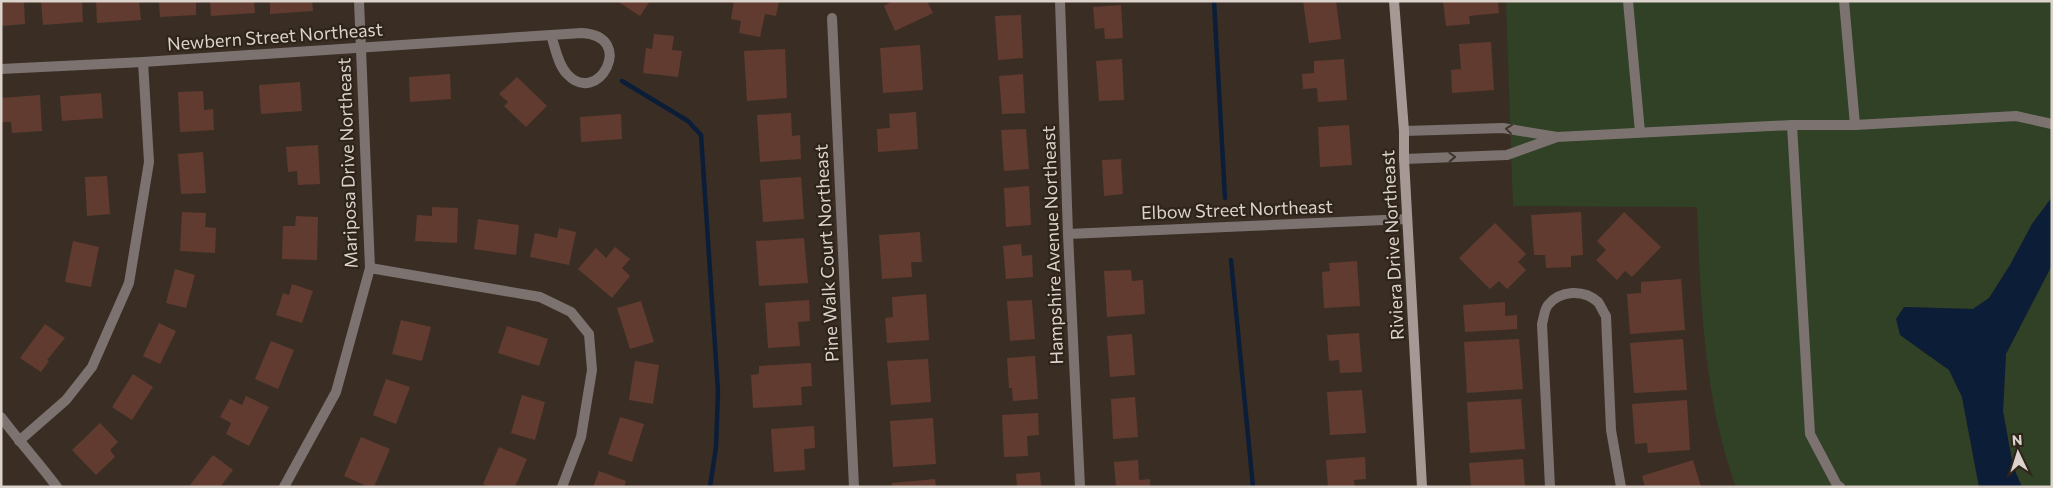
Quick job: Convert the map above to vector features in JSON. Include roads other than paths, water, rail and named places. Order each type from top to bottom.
[{"type":"street","name":"Mariposa Drive Northeast","points":[[284,487],[336,392],[370,268],[359,1]]},
{"type":"street","name":"Hampshire Avenue Northeast","points":[[1060,1],[1068,234],[1080,487]]},
{"type":"street","name":"Riviera Drive Northeast","points":[[1394,1],[1404,131],[1422,487]]},
{"type":"street","points":[[1628,1],[1640,132]]},
{"type":"street","points":[[1844,1],[1856,125]]},
{"type":"street","name":"Pine Walk Court Northeast","points":[[832,18],[854,487]]},
{"type":"street","name":"Newbern Street Northeast","points":[[1,69],[143,62],[361,48],[551,35],[582,33],[599,37],[609,50],[608,67],[604,74],[590,82],[575,80],[568,76],[563,70],[551,35]]},
{"type":"street","points":[[19,441],[66,400],[92,367],[129,283],[149,162],[143,62]]},
{"type":"street","points":[[1404,131],[1504,128],[1557,137],[1792,125],[1856,125],[2016,116],[2052,124]]},
{"type":"street","points":[[1792,125],[1810,434],[1837,485],[1840,487]]},
{"type":"street","points":[[1404,159],[1507,155],[1557,137]]},
{"type":"street","name":"Elbow Street Northeast","points":[[1068,234],[1407,219]]},
{"type":"street","points":[[370,268],[540,297],[571,312],[589,334],[592,370],[581,437],[562,487]]},
{"type":"street","points":[[1550,487],[1542,324],[1547,306],[1557,296],[1573,292],[1588,296],[1598,303],[1606,316],[1611,430],[1622,487]]},
{"type":"street","points":[[1,417],[57,487]]},
{"type":"water","points":[[2052,197],[2052,265],[2006,354],[2003,411],[2013,466],[2022,487],[1979,487],[1962,397],[1949,370],[1900,335],[1896,319],[1904,307],[1973,309],[1989,298],[2010,265],[2032,224]]},
{"type":"waterway","points":[[1214,1],[1225,198]]},
{"type":"waterway","points":[[622,81],[688,121],[701,135],[718,391],[716,447],[710,487]]},
{"type":"waterway","points":[[1231,260],[1253,487]]}]
